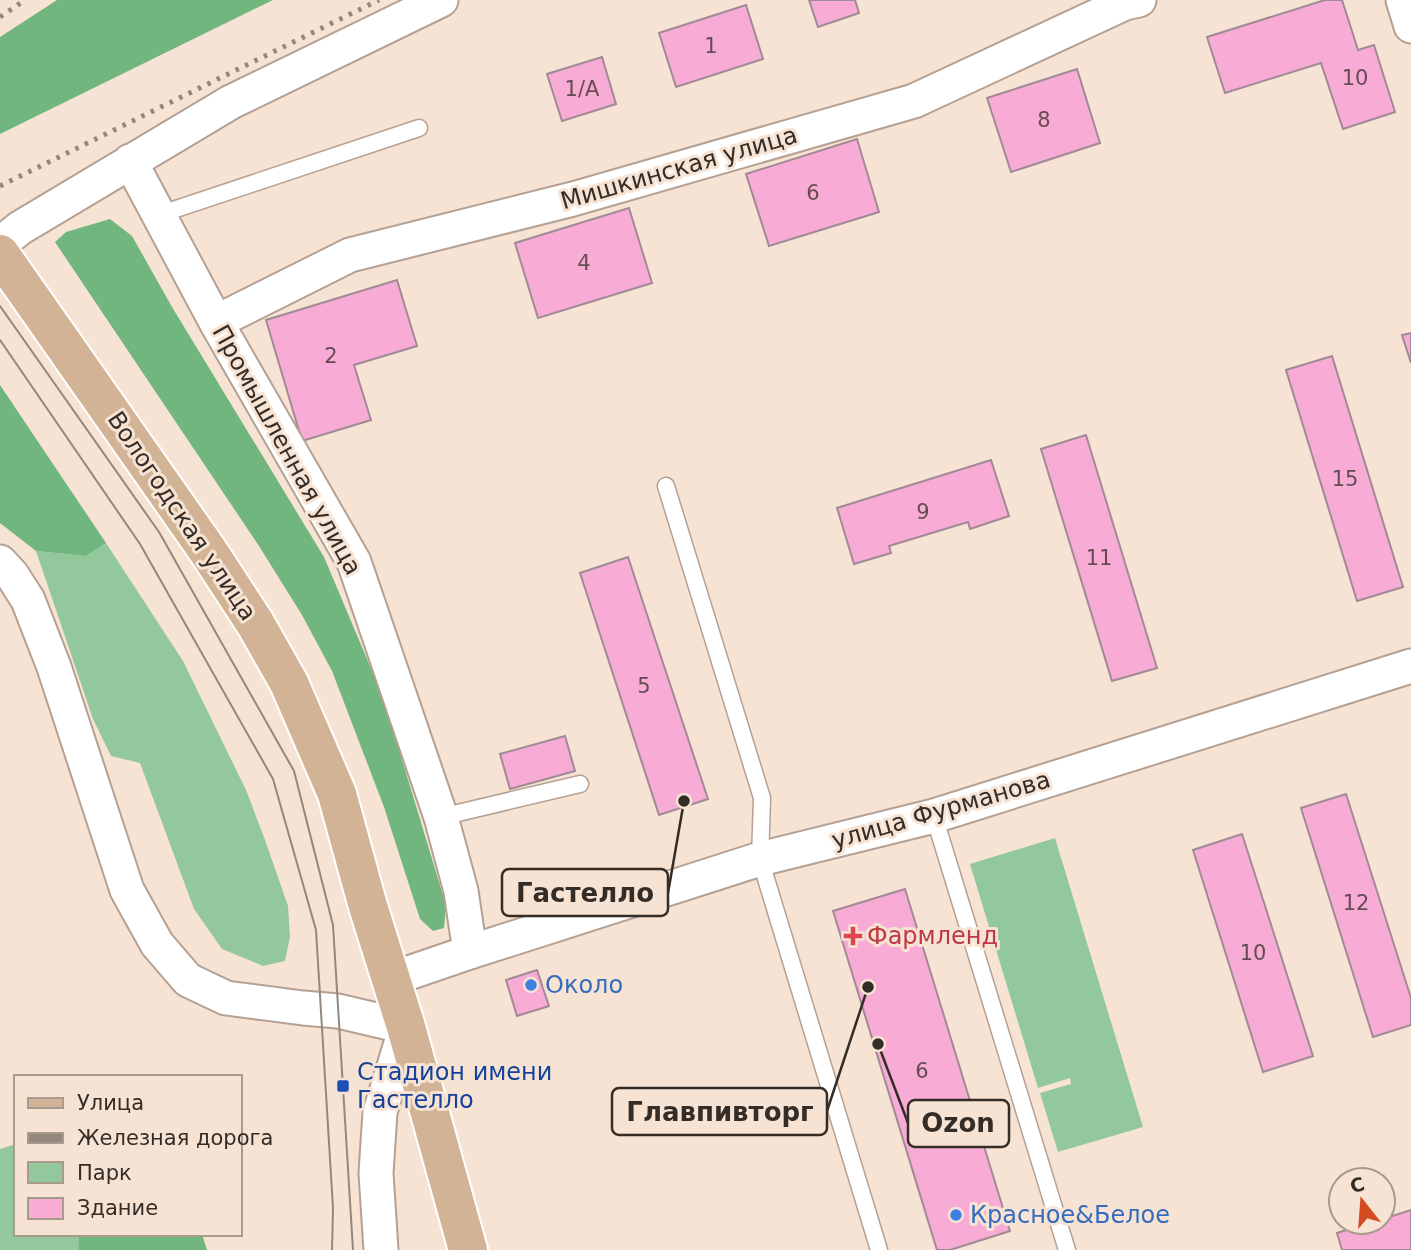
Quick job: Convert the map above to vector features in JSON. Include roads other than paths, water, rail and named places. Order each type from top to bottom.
[{"type":"main road","name":"Вологодская улица","points":[[0,254],[208,551],[256,623],[289,683],[337,794],[468,1250]]},
{"type":"street","points":[[0,244],[130,161],[231,102],[441,0]]},
{"type":"street","name":"Мишкинская улица","points":[[216,322],[351,255],[573,199],[914,101],[1125,3],[1139,0]]},
{"type":"street","points":[[1403,0],[1411,26]]},
{"type":"street","name":"Промышленная улица","points":[[130,161],[216,322],[354,562],[441,817],[461,891],[470,952]]},
{"type":"street","points":[[0,562],[12,575],[33,611],[127,890],[157,944],[188,980],[226,998],[338,1011],[405,1027],[380,1112],[376,1173],[381,1250]]},
{"type":"street","name":"улица Фурманова","points":[[391,979],[761,859],[934,816],[1411,666]]},
{"type":"lane","points":[[158,215],[419,128]]},
{"type":"lane","points":[[666,486],[762,798],[761,859],[879,1250]]},
{"type":"lane","points":[[441,817],[580,784]]},
{"type":"lane","points":[[934,816],[1067,1250]]},
{"type":"tram line","points":[[0,306],[159,532],[294,771],[333,925],[353,1250]]},
{"type":"tram line","points":[[0,340],[140,544],[273,779],[316,930],[333,1208],[332,1250]]},
{"type":"railway","points":[[0,17],[25,0]]},
{"type":"railway","points":[[0,186],[379,0]]},
{"type":"place","name":"Гастелло","points":[[684,801]]},
{"type":"place","name":"Фармленд","points":[[853,936]]},
{"type":"place","name":"Около","points":[[531,985]]},
{"type":"place","name":"Главпивторг","points":[[868,987]]},
{"type":"place","name":"Ozon","points":[[878,1044]]},
{"type":"place","name":"Стадион имени Гастелло","points":[[343,1086]]},
{"type":"place","name":"Красное&Белое","points":[[956,1215]]}]
